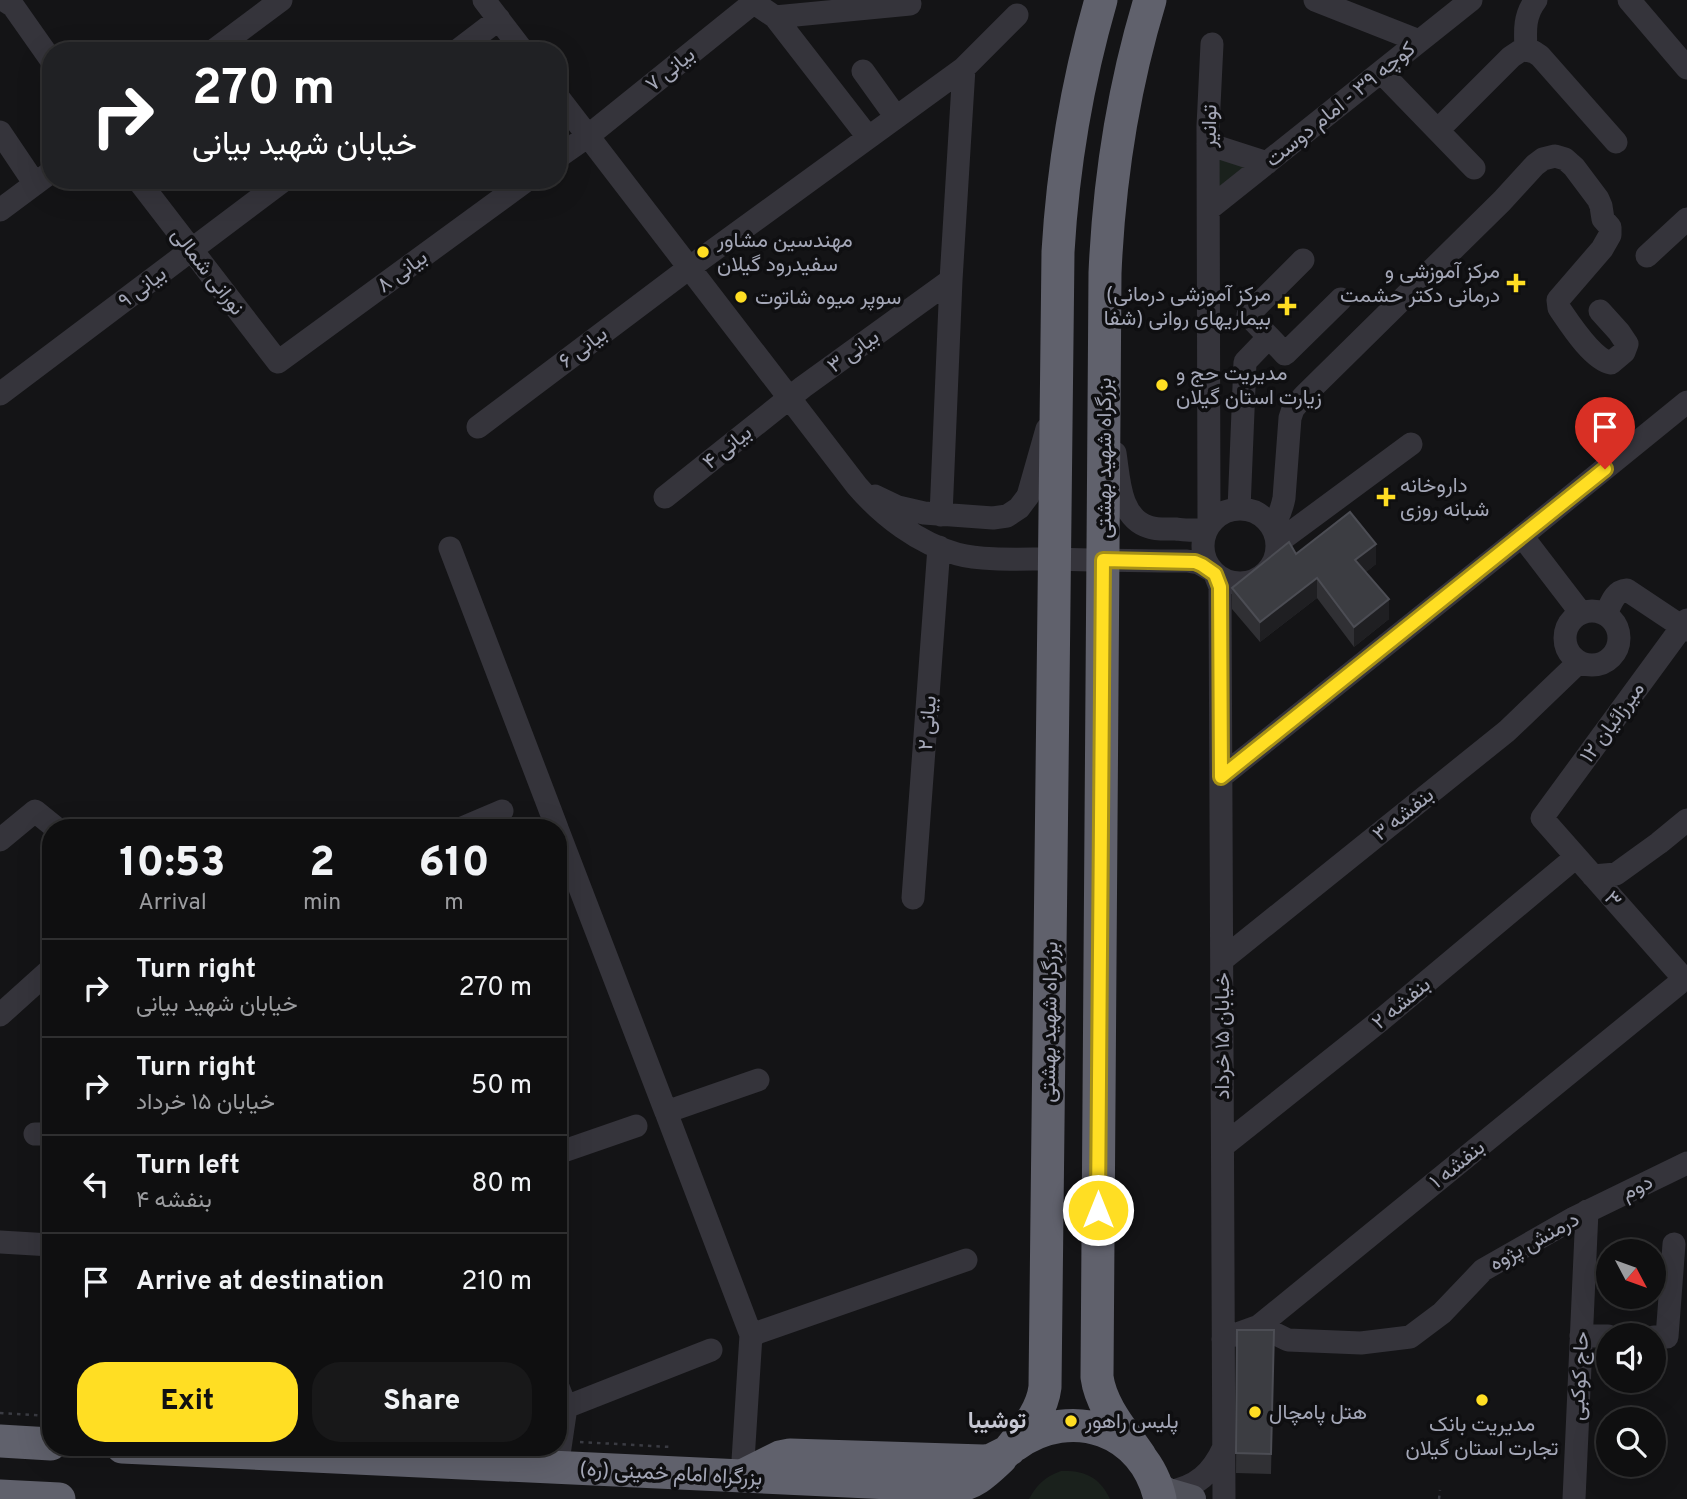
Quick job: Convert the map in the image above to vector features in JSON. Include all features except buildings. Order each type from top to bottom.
[{"type":"highway","name":"بزرگراه شهید بهشتی","points":[[982,1499],[988,1480],[1037,1413],[1045,1387],[1059,245],[1063,182],[1071,128],[1083,67],[1101,0]]},
{"type":"highway","name":"بزرگراه شهید بهشتی","points":[[1150,0],[1121,118],[1106,245],[1097,1377],[1104,1401],[1169,1494]]},
{"type":"highway","points":[[1059,245],[1106,245]]},
{"type":"highway","points":[[742,1476],[780,1457],[790,1455],[991,1460],[1006,1453],[1027,1436],[1055,1426],[1076,1425],[1097,1429],[1113,1435],[1140,1456]]},
{"type":"highway","points":[[0,1441],[42,1443]]},
{"type":"highway","name":"بزرگراه امام خمینی (ره)","points":[[360,1456],[742,1476]]},
{"type":"highway","points":[[0,1496],[59,1499]]},
{"type":"street","points":[[225,42],[281,0]]},
{"type":"street","points":[[484,0],[516,42]]},
{"type":"street","points":[[1315,0],[1351,6],[1419,41]]},
{"type":"street","name":"کوچه ۳۹ - امام دوست","points":[[1209,209],[1471,0]]},
{"type":"street","points":[[1526,50],[1527,17],[1536,0]]},
{"type":"street","points":[[12,2],[42,47]]},
{"type":"street","points":[[751,2],[775,18],[868,137]]},
{"type":"street","name":"بیانی ۷","points":[[588,136],[751,2]]},
{"type":"street","points":[[1634,2],[1687,68]]},
{"type":"street","points":[[775,18],[910,4]]},
{"type":"street","name":"بیانی ۶","points":[[478,427],[689,268],[964,68],[1017,16]]},
{"type":"street","points":[[469,42],[499,19]]},
{"type":"street","name":"توانیر","points":[[1208,526],[1208,144],[1212,44]]},
{"type":"street","points":[[1438,130],[1504,63],[1520,51],[1526,50],[1540,56],[1616,142]]},
{"type":"street","points":[[941,515],[964,68]]},
{"type":"street","points":[[863,71],[896,117]]},
{"type":"street","points":[[1381,72],[1474,169]]},
{"type":"street","points":[[567,109],[857,486],[873,504],[909,532],[939,547],[974,557],[1195,562],[1228,581],[1237,583],[1251,581],[1263,575]]},
{"type":"street","points":[[0,132],[42,177]]},
{"type":"street","points":[[567,151],[588,136]]},
{"type":"street","points":[[1208,144],[1267,163]]},
{"type":"street","points":[[1220,629],[1237,599],[1269,569],[1274,560],[1275,522],[1284,498],[1293,409],[1535,165],[1544,159],[1555,156],[1565,159],[1574,167],[1598,199],[1603,219],[1609,227],[1610,235],[1602,249],[1558,300],[1559,309],[1588,345],[1603,361],[1611,363],[1625,352],[1627,344],[1600,311]]},
{"type":"street","points":[[0,210],[42,179]]},
{"type":"street","name":"نورانی شمالی","points":[[145,189],[278,362]]},
{"type":"street","name":"بیانی ۹","points":[[0,394],[272,189]]},
{"type":"street","name":"بیانی ۸","points":[[278,362],[515,189]]},
{"type":"street","points":[[1647,256],[1687,219]]},
{"type":"street","points":[[1303,260],[1248,315],[1284,354],[1341,299]]},
{"type":"street","name":"بیانی ۳","points":[[789,398],[951,280]]},
{"type":"street","points":[[1239,509],[1245,362],[1269,337]]},
{"type":"street","points":[[857,486],[898,507],[923,513],[997,518],[1011,514],[1019,508],[1029,491],[1056,395]]},
{"type":"street","points":[[1104,395],[1123,499],[1126,508],[1139,523],[1152,528],[1201,530],[1224,512],[1239,509],[1257,513],[1274,534]]},
{"type":"street","name":"بیانی ۴","points":[[665,497],[789,398]]},
{"type":"street","points":[[1221,777],[1687,402]]},
{"type":"street","points":[[1274,534],[1411,444]]},
{"type":"street","points":[[1208,526],[1202,548],[1204,558],[1213,572]]},
{"type":"street","points":[[1522,536],[1581,613]]},
{"type":"street","name":"بیانی ۲","points":[[914,898],[939,547]]},
{"type":"street","points":[[450,548],[554,819]]},
{"type":"street","name":"خیابان ۱۵ خرداد","points":[[1213,572],[1220,587],[1224,1499]]},
{"type":"street","points":[[1606,614],[1619,592],[1627,590],[1685,626]]},
{"type":"street","points":[[1593,611],[1606,614],[1619,631],[1616,652],[1611,659],[1599,665],[1578,662],[1567,650],[1565,637],[1571,621],[1581,613],[1593,611]]},
{"type":"street","name":"میرزائیان ۱۲","points":[[1542,818],[1685,626]]},
{"type":"street","name":"بنفشه ۳","points":[[1222,960],[1507,731],[1578,662]]},
{"type":"street","points":[[0,840],[35,811],[45,819]]},
{"type":"street","points":[[483,819],[502,811]]},
{"type":"street","name":"۳","points":[[1542,818],[1686,979]]},
{"type":"street","points":[[1593,876],[1616,874],[1687,820]]},
{"type":"street","points":[[567,853],[751,1335],[742,1476]]},
{"type":"street","name":"بنفشه ۲","points":[[1223,1146],[1381,1020],[1576,857]]},
{"type":"street","points":[[0,1015],[42,977]]},
{"type":"street","name":"بنفشه ۱","points":[[1223,1339],[1259,1326],[1686,979]]},
{"type":"street","points":[[666,1112],[758,1080]]},
{"type":"street","points":[[567,1150],[636,1126]]},
{"type":"street","name":"دوم","points":[[1587,1211],[1687,1163]]},
{"type":"street","name":"درمنش پژوه","points":[[1259,1326],[1289,1340],[1361,1343],[1410,1337],[1442,1312],[1483,1270],[1587,1211]]},
{"type":"street","name":"حاج کوکبی","points":[[1574,1499],[1587,1211]]},
{"type":"street","points":[[0,1242],[42,1244]]},
{"type":"street","points":[[1666,1337],[1674,1244]]},
{"type":"street","points":[[751,1335],[967,1259]]},
{"type":"street","points":[[1581,1336],[1596,1336]]},
{"type":"street","points":[[567,1395],[711,1350]]},
{"type":"street","points":[[1169,1494],[1203,1477],[1216,1463],[1224,1447]]},
{"type":"street","points":[[557,1468],[558,1456]]},
{"type":"path","points":[[0,1413],[42,1415]]},
{"type":"path","points":[[1439,1499],[1440,1490]]},
{"type":"shaded area","points":[[1213,151],[1252,164],[1213,198]]},
{"type":"shaded area","points":[[1061,1471],[1090,1476],[1101,1485],[1110,1499],[1029,1499],[1042,1482]]},
{"type":"place","name":"مهندسین مشاور سفیدرود گیلان","points":[[703,252]]},
{"type":"place","name":"مرکز آموزشی و ‌درمانی دکتر حشمت","points":[[1516,283]]},
{"type":"place","name":"سوپر میوه شاتوت","points":[[741,297]]},
{"type":"place","name":"(مرکز آموزشی درمانی بیماریهای روانی (شفا","points":[[1287,306]]},
{"type":"place","name":"مدیریت حج و زیارت استان گیلان","points":[[1162,385]]},
{"type":"place","name":"داروخانه شبانه روزی","points":[[1386,497]]},
{"type":"place","name":"مدیریت بانک تجارت استان گیلان","points":[[1482,1400]]},
{"type":"place","name":"هتل پامچال","points":[[1255,1412]]},
{"type":"place","name":"پلیس راهور","points":[[1071,1421]]},
{"type":"district","name":"توشیبا","points":[[997,1420]]},
{"type":"route","points":[[1098,1210],[1103,560],[1195,562],[1211,570],[1218,578],[1221,777],[1605,469]]}]
